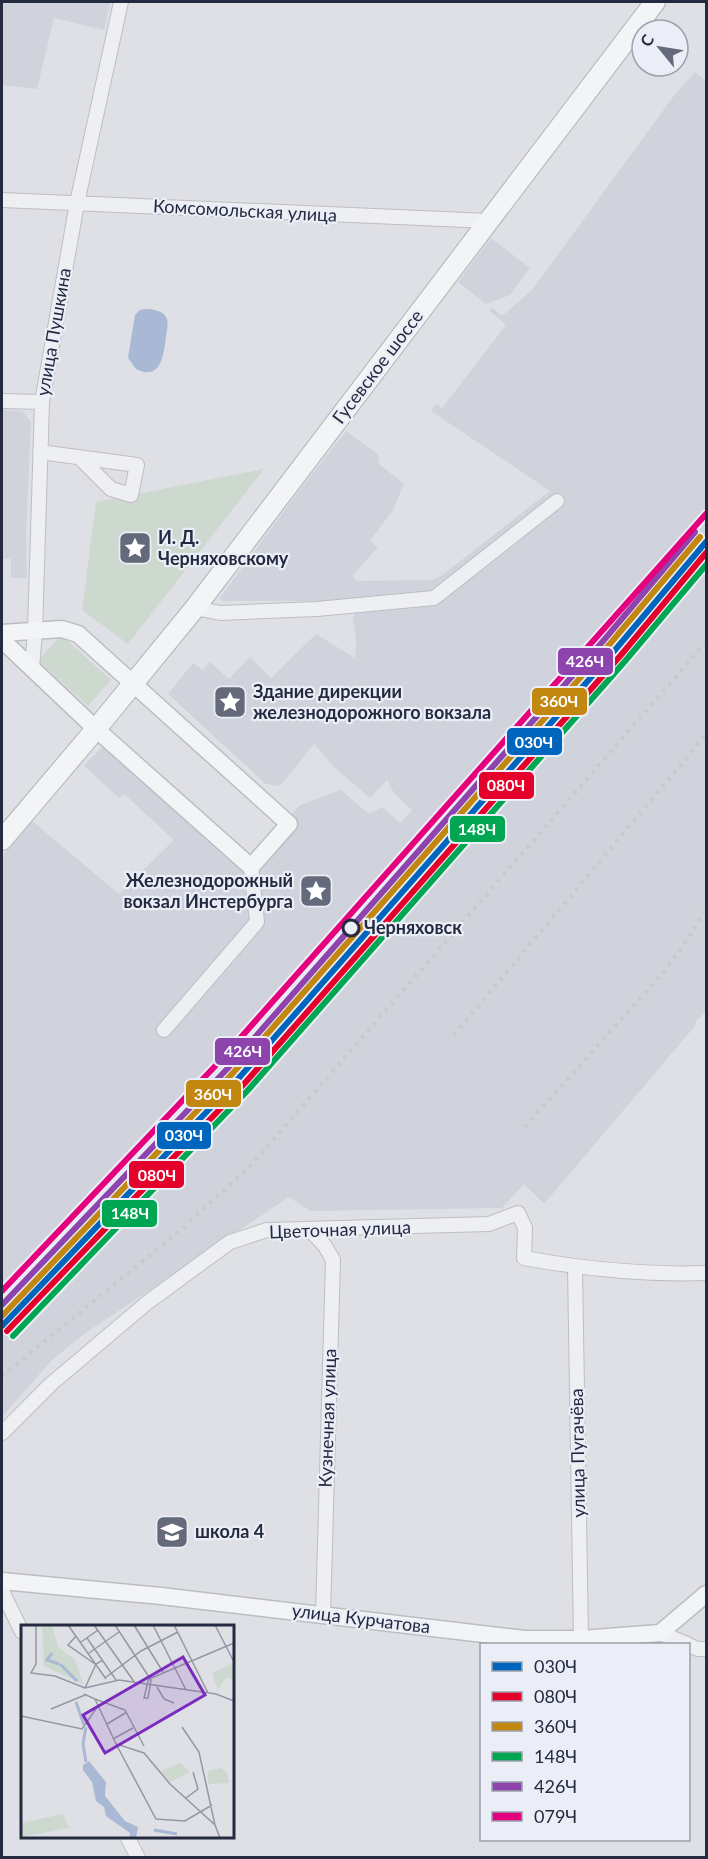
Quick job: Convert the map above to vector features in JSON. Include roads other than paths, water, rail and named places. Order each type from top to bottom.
[{"type":"highway","name":"Гусевское шоссе","points":[[2,840],[134,685],[195,608],[655,2]]},
{"type":"main road","points":[[2,633],[62,629],[78,634],[289,824],[251,867],[96,729],[2,640]]},
{"type":"main road","name":"улица Курчатова","points":[[2,1581],[161,1596],[525,1639],[581,1639],[660,1633]]},
{"type":"main road","points":[[660,1633],[706,1594]]},
{"type":"street","name":"улица Пушкина","points":[[32,668],[42,402],[77,203],[122,2]]},
{"type":"street","name":"Комсомольская улица","points":[[2,200],[489,221]]},
{"type":"street","points":[[2,401],[42,402]]},
{"type":"street","points":[[40,452],[80,458]]},
{"type":"street","points":[[195,608],[220,613],[317,609],[434,598],[557,501]]},
{"type":"street","points":[[165,1030],[257,922],[251,867]]},
{"type":"street","name":"Цветочная улица","points":[[2,1433],[51,1384],[148,1302],[230,1242],[267,1230],[489,1224],[518,1213],[525,1228],[524,1258],[575,1267],[665,1273],[706,1273]]},
{"type":"street","name":"Кузнечная улица","points":[[310,1230],[325,1246],[333,1260],[323,1615]]},
{"type":"street","name":"улица Пугачёва","points":[[575,1267],[581,1639]]},
{"type":"street","points":[[2,1591],[21,1630]]},
{"type":"street","points":[[660,1633],[683,1643]]},
{"type":"street","points":[[690,1646],[706,1649]]},
{"type":"street","points":[[128,1838],[138,1857]]},
{"type":"water","points":[[145,309],[162,313],[167,322],[162,358],[160,364],[151,372],[136,369],[128,358],[135,315]]},
{"type":"railway","points":[[2,1376],[181,1230],[253,1163],[706,642]]},
{"type":"railway","points":[[454,1035],[706,735]]},
{"type":"railway","points":[[525,1127],[666,969],[706,910]]},
{"type":"place","name":"И. Д. Черняховскому","points":[[135,548]]},
{"type":"place","name":"Здание дирекции железнодорожного вокзала","points":[[230,702]]},
{"type":"place","name":"Железнодорожный вокзал Инстербурга","points":[[316,891]]},
{"type":"place","name":"Черняховск","points":[[351,928]]},
{"type":"place","name":"школа 4","points":[[172,1532]]}]
